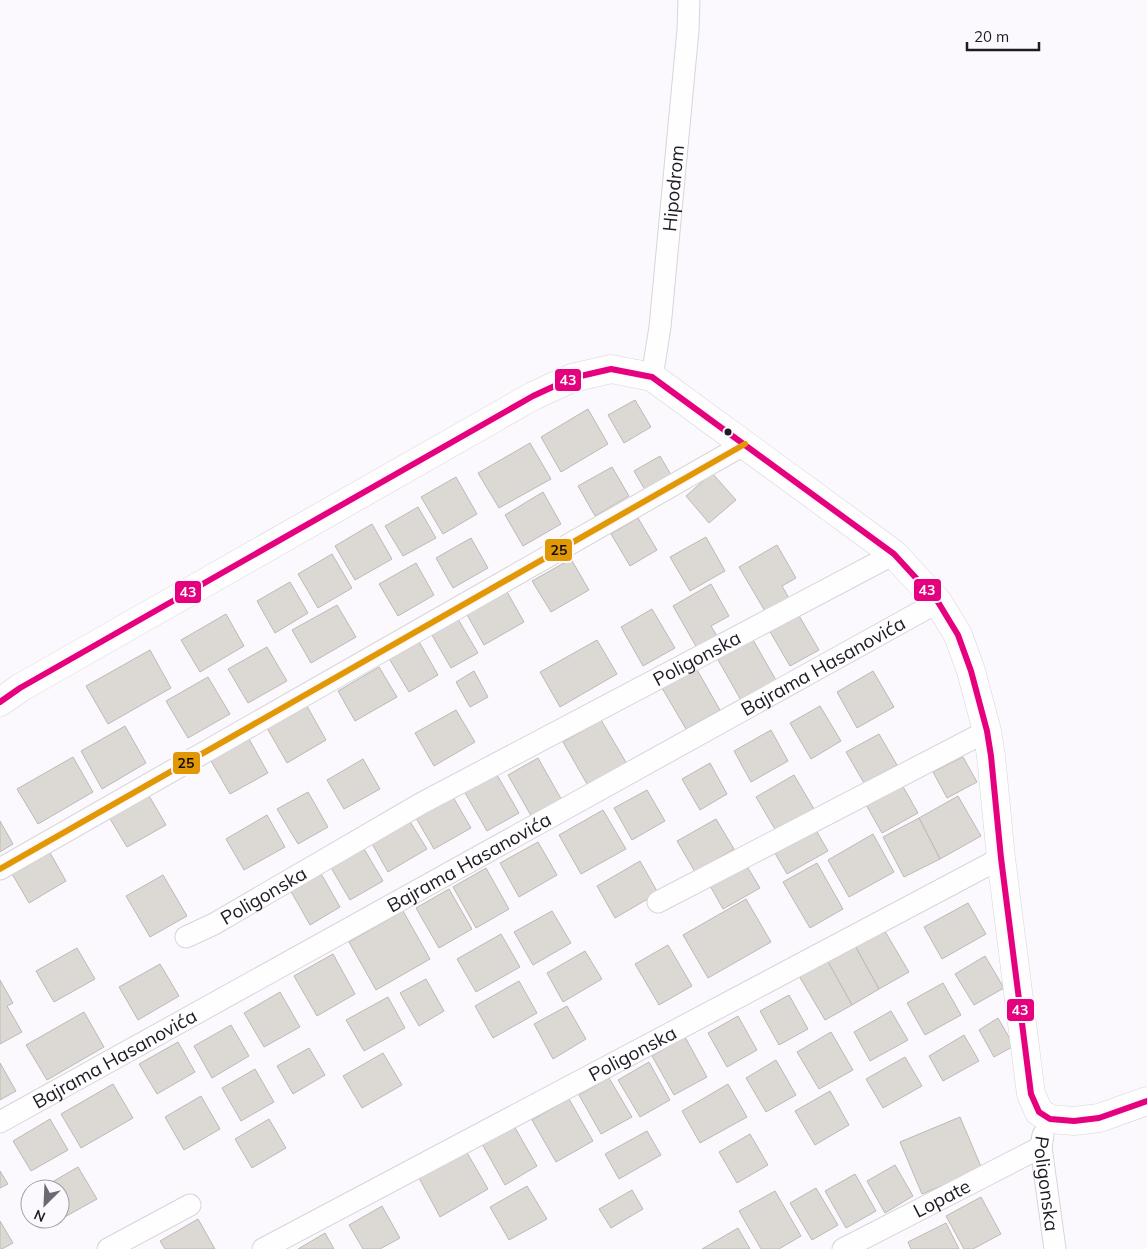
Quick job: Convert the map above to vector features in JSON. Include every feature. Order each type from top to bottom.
[{"type":"street","name":"Hipodrom","points":[[652,377],[660,327],[687,40],[689,0]]},
{"type":"street","name":"Poligonska","points":[[0,702],[20,688],[533,396],[572,378],[611,369],[652,377],[894,554],[938,602],[958,635],[971,671],[987,731],[991,756],[1001,858],[1031,1094],[1039,1112],[1050,1119],[1044,1132],[1041,1147],[1055,1249]]},
{"type":"street","points":[[0,869],[745,444]]},
{"type":"street","name":"Poligonska","points":[[186,937],[214,924],[422,804],[894,554]]},
{"type":"street","name":"Bajrama Hasanovića","points":[[0,1122],[938,602]]},
{"type":"street","points":[[658,902],[987,731]]},
{"type":"street","name":"Poligonska","points":[[263,1249],[1001,858]]},
{"type":"street","points":[[1050,1119],[1074,1121],[1099,1118],[1147,1101]]},
{"type":"street","name":"Lopate","points":[[843,1249],[1041,1147]]},
{"type":"street","points":[[108,1249],[190,1205]]},
{"type":"building","points":[[635,400],[651,427],[624,443],[608,415]]},
{"type":"building","points":[[588,409],[608,444],[561,472],[541,437]]},
{"type":"building","points":[[530,443],[551,479],[499,508],[478,473]]},
{"type":"building","points":[[660,456],[674,480],[648,495],[634,471]]},
{"type":"building","points":[[612,467],[629,496],[595,516],[578,486]]},
{"type":"building","points":[[712,473],[736,500],[709,523],[686,496]]},
{"type":"building","points":[[456,477],[477,514],[443,534],[421,497]]},
{"type":"building","points":[[543,492],[561,524],[523,546],[505,515]]},
{"type":"building","points":[[418,507],[436,538],[403,556],[385,526]]},
{"type":"building","points":[[638,518],[657,550],[630,566],[611,534]]},
{"type":"building","points":[[372,524],[392,559],[355,580],[335,546]]},
{"type":"building","points":[[706,537],[725,571],[690,591],[670,557]]},
{"type":"building","points":[[471,538],[488,568],[453,588],[436,558]]},
{"type":"building","points":[[777,545],[796,578],[782,586],[790,600],[766,613],[739,567]]},
{"type":"building","points":[[332,554],[352,588],[318,608],[298,574]]},
{"type":"building","points":[[571,559],[589,590],[551,612],[532,581]]},
{"type":"building","points":[[416,563],[434,595],[398,616],[379,584]]},
{"type":"building","points":[[290,582],[308,613],[275,633],[257,601]]},
{"type":"building","points":[[711,584],[729,616],[711,626],[717,636],[697,648],[673,606]]},
{"type":"building","points":[[506,590],[524,622],[484,645],[466,613]]},
{"type":"building","points":[[337,605],[356,637],[311,663],[292,630]]},
{"type":"building","points":[[652,609],[675,648],[643,666],[621,627]]},
{"type":"building","points":[[226,614],[244,646],[200,672],[181,640]]},
{"type":"building","points":[[455,614],[478,653],[451,668],[429,630]]},
{"type":"building","points":[[798,614],[819,650],[790,666],[769,630]]},
{"type":"building","points":[[417,638],[438,675],[409,692],[387,655]]},
{"type":"building","points":[[752,638],[777,682],[742,702],[717,658]]},
{"type":"building","points":[[597,640],[617,674],[560,707],[540,672]]},
{"type":"building","points":[[267,647],[287,681],[248,703],[228,669]]},
{"type":"building","points":[[150,650],[171,688],[108,724],[86,686]]},
{"type":"building","points":[[379,667],[397,697],[355,721],[338,691]]},
{"type":"building","points":[[696,668],[720,710],[686,729],[662,688]]},
{"type":"building","points":[[474,671],[488,697],[470,707],[456,682]]},
{"type":"building","points":[[873,671],[894,707],[857,728],[837,692]]},
{"type":"building","points":[[208,677],[230,714],[188,738],[166,701]]},
{"type":"building","points":[[307,706],[326,740],[287,763],[267,728]]},
{"type":"building","points":[[820,706],[841,741],[811,759],[790,723]]},
{"type":"building","points":[[456,710],[475,742],[434,766],[415,733]]},
{"type":"building","points":[[601,720],[630,769],[591,791],[563,742]]},
{"type":"building","points":[[125,726],[146,763],[102,789],[81,751]]},
{"type":"building","points":[[771,730],[788,761],[751,782],[734,751]]},
{"type":"building","points":[[879,734],[897,765],[864,783],[846,752]]},
{"type":"building","points":[[249,739],[268,773],[230,794],[211,761]]},
{"type":"building","points":[[73,757],[93,792],[38,824],[17,789]]},
{"type":"building","points":[[963,757],[977,782],[947,798],[933,772]]},
{"type":"building","points":[[538,758],[564,804],[534,821],[508,775]]},
{"type":"building","points":[[363,759],[380,789],[344,809],[327,780]]},
{"type":"building","points":[[710,763],[727,794],[700,810],[682,779]]},
{"type":"building","points":[[496,773],[519,813],[487,831],[464,791]]},
{"type":"building","points":[[794,775],[814,809],[776,831],[756,797]]},
{"type":"building","points":[[901,783],[918,813],[882,833],[865,803]]},
{"type":"building","points":[[647,790],[665,821],[632,840],[614,808]]},
{"type":"building","points":[[308,792],[328,827],[298,844],[277,809]]},
{"type":"building","points":[[148,794],[166,825],[127,847],[109,817]]},
{"type":"building","points":[[958,796],[981,836],[940,859],[919,818]]},
{"type":"building","points":[[453,797],[471,828],[434,849],[416,818]]},
{"type":"building","points":[[603,810],[626,849],[581,874],[559,835]]},
{"type":"building","points":[[267,815],[285,847],[244,870],[226,839]]},
{"type":"building","points":[[919,818],[940,859],[904,877],[883,837]]},
{"type":"building","points":[[716,819],[734,849],[695,872],[677,841]]},
{"type":"building","points":[[409,820],[427,849],[388,872],[371,842]]},
{"type":"building","points":[[0,821],[13,844],[0,852]]},
{"type":"building","points":[[813,825],[828,851],[787,874],[772,848]]},
{"type":"building","points":[[873,834],[894,872],[849,897],[828,860]]},
{"type":"building","points":[[538,842],[557,875],[519,897],[500,863]]},
{"type":"building","points":[[363,847],[383,881],[350,900],[330,866]]},
{"type":"building","points":[[49,851],[66,881],[29,903],[11,872]]},
{"type":"building","points":[[640,861],[658,893],[615,918],[597,886]]},
{"type":"building","points":[[745,863],[760,888],[723,909],[709,884]]},
{"type":"building","points":[[817,863],[843,909],[810,928],[783,882]]},
{"type":"building","points":[[486,868],[509,909],[476,928],[453,887]]},
{"type":"building","points":[[319,870],[340,907],[310,925],[289,888]]},
{"type":"building","points":[[163,875],[187,916],[150,937],[126,896]]},
{"type":"building","points":[[449,889],[472,929],[439,948],[416,908]]},
{"type":"building","points":[[746,899],[771,942],[708,978],[683,935]]},
{"type":"building","points":[[968,903],[986,934],[942,959],[924,927]]},
{"type":"building","points":[[403,911],[430,959],[376,990],[349,942]]},
{"type":"building","points":[[552,911],[571,943],[533,965],[514,932]]},
{"type":"building","points":[[883,928],[909,972],[879,989],[854,944]]},
{"type":"building","points":[[501,934],[520,967],[476,992],[457,959]]},
{"type":"building","points":[[854,944],[879,989],[852,1005],[827,960]]},
{"type":"building","points":[[668,945],[692,986],[659,1005],[635,964]]},
{"type":"building","points":[[77,948],[95,979],[54,1002],[36,971]]},
{"type":"building","points":[[585,951],[602,979],[563,1002],[547,973]]},
{"type":"building","points":[[333,954],[355,994],[317,1016],[294,976]]},
{"type":"building","points":[[985,956],[1004,988],[974,1005],[955,974]]},
{"type":"building","points":[[827,960],[852,1005],[825,1020],[799,976]]},
{"type":"building","points":[[160,964],[179,996],[138,1020],[119,987]]},
{"type":"building","points":[[426,979],[444,1011],[419,1026],[400,993]]},
{"type":"building","points":[[0,980],[13,1003],[7,1006],[22,1032],[0,1044]]},
{"type":"building","points":[[519,981],[537,1013],[493,1038],[475,1006]]},
{"type":"building","points":[[943,983],[961,1015],[925,1035],[907,1003]]},
{"type":"building","points":[[280,992],[300,1027],[264,1047],[244,1013]]},
{"type":"building","points":[[789,995],[808,1029],[779,1045],[760,1011]]},
{"type":"building","points":[[388,997],[405,1028],[364,1051],[346,1020]]},
{"type":"building","points":[[567,1006],[586,1039],[553,1059],[534,1024]]},
{"type":"building","points":[[891,1011],[908,1040],[870,1061],[854,1032]]},
{"type":"building","points":[[84,1012],[104,1047],[47,1080],[26,1045]]},
{"type":"building","points":[[738,1016],[757,1050],[727,1067],[708,1033]]},
{"type":"building","points":[[998,1018],[1014,1046],[994,1057],[979,1030]]},
{"type":"building","points":[[231,1025],[249,1056],[212,1078],[194,1046]]},
{"type":"building","points":[[831,1032],[853,1070],[819,1089],[797,1052]]},
{"type":"building","points":[[964,1035],[979,1061],[943,1081],[929,1056]]},
{"type":"building","points":[[685,1037],[707,1077],[674,1095],[652,1056]]},
{"type":"building","points":[[178,1042],[195,1072],[157,1094],[139,1064]]},
{"type":"building","points":[[309,1048],[325,1075],[293,1094],[277,1066]]},
{"type":"building","points":[[383,1053],[402,1085],[362,1108],[343,1076]]},
{"type":"building","points":[[905,1057],[922,1086],[883,1108],[866,1079]]},
{"type":"building","points":[[776,1060],[796,1095],[766,1112],[746,1078]]},
{"type":"building","points":[[649,1062],[670,1100],[640,1117],[618,1080]]},
{"type":"building","points":[[0,1063],[16,1091],[0,1100]]},
{"type":"building","points":[[255,1069],[274,1102],[241,1121],[222,1088]]},
{"type":"building","points":[[609,1078],[632,1117],[601,1134],[579,1095]]},
{"type":"building","points":[[113,1084],[133,1118],[81,1148],[61,1114]]},
{"type":"building","points":[[728,1084],[747,1117],[700,1143],[682,1111]]},
{"type":"building","points":[[830,1091],[849,1125],[815,1145],[795,1111]]},
{"type":"building","points":[[201,1096],[220,1129],[184,1150],[165,1117]]},
{"type":"building","points":[[569,1099],[593,1141],[556,1162],[532,1120]]},
{"type":"building","points":[[960,1117],[982,1169],[922,1194],[900,1142]]},
{"type":"building","points":[[50,1119],[68,1150],[31,1171],[13,1141]]},
{"type":"building","points":[[269,1119],[286,1148],[252,1168],[235,1139]]},
{"type":"building","points":[[514,1126],[537,1166],[505,1185],[482,1144]]},
{"type":"building","points":[[647,1131],[661,1155],[619,1179],[605,1154]]},
{"type":"building","points":[[750,1134],[768,1165],[737,1183],[719,1152]]},
{"type":"building","points":[[466,1151],[488,1189],[440,1217],[419,1178]]},
{"type":"building","points":[[895,1165],[913,1196],[885,1213],[867,1181]]},
{"type":"building","points":[[78,1167],[97,1199],[70,1214],[70,1179],[57,1179]]},
{"type":"building","points":[[0,1171],[8,1184],[0,1188]]},
{"type":"building","points":[[855,1174],[876,1211],[846,1228],[825,1191]]},
{"type":"building","points":[[527,1186],[547,1219],[509,1240],[490,1207]]},
{"type":"building","points":[[816,1188],[838,1225],[812,1240],[790,1203]]},
{"type":"building","points":[[632,1190],[643,1209],[611,1228],[599,1209]]},
{"type":"building","points":[[775,1191],[801,1236],[779,1249],[761,1249],[739,1211]]},
{"type":"building","points":[[981,1197],[1001,1234],[973,1249],[964,1249],[946,1216]]},
{"type":"building","points":[[382,1206],[400,1238],[380,1249],[363,1249],[349,1225]]},
{"type":"building","points":[[198,1219],[215,1249],[165,1249],[160,1241]]},
{"type":"building","points":[[0,1221],[13,1243],[2,1249],[0,1249]]},
{"type":"building","points":[[946,1223],[959,1249],[911,1249],[908,1242]]},
{"type":"building","points":[[738,1228],[750,1249],[702,1249]]},
{"type":"building","points":[[325,1233],[334,1249],[298,1249]]},
{"type":"transit line","name":"43","points":[[0,702],[20,688],[533,396],[572,378],[611,369],[652,377],[894,554],[938,602],[958,635],[971,671],[987,731],[1031,1094],[1039,1112],[1050,1119],[1074,1121],[1099,1118],[1147,1101]]},
{"type":"transit line","name":"25","points":[[0,869],[745,444]]}]
